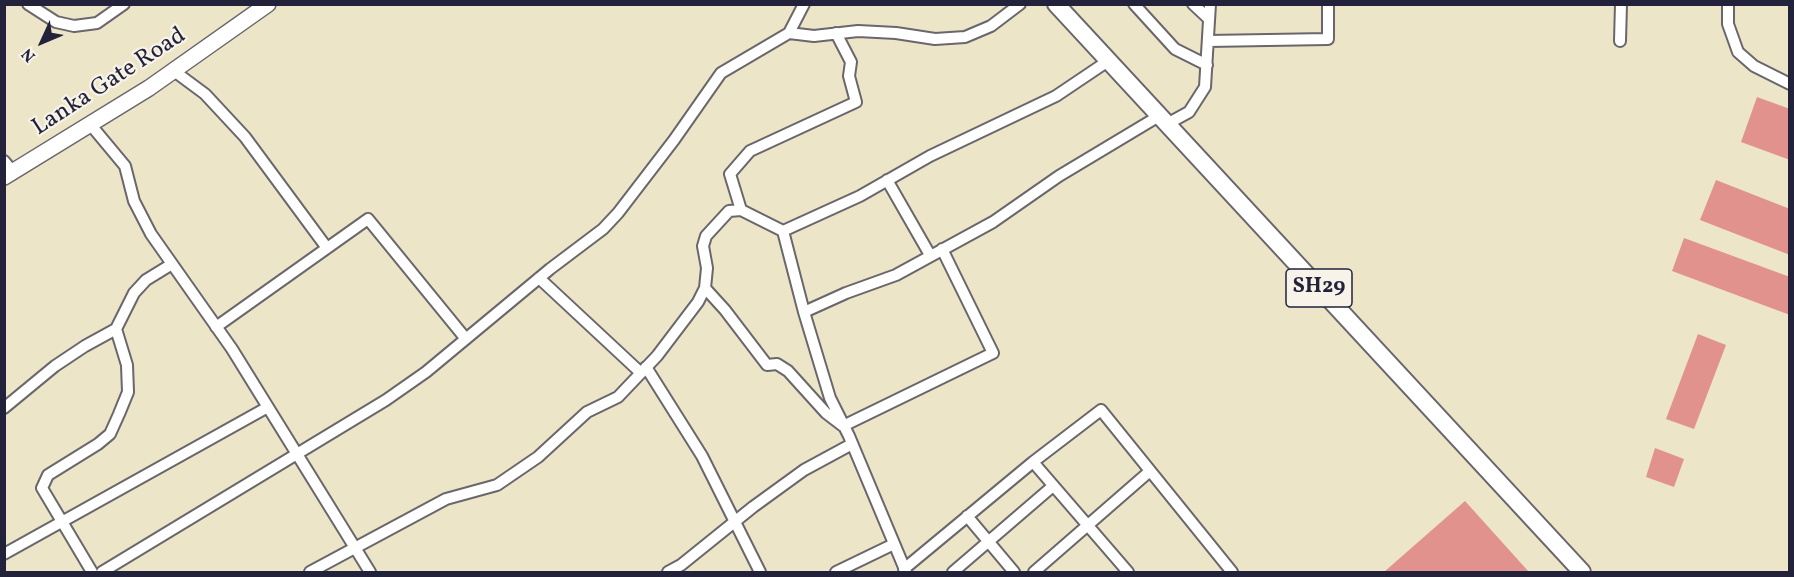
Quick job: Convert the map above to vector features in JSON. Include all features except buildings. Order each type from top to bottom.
[{"type":"main road","name":"SH29","points":[[1056,4],[1582,573]]},
{"type":"street","points":[[28,4],[56,22],[74,26],[97,22],[124,4]]},
{"type":"street","name":"Lanka Gate Road","points":[[8,170],[90,124],[174,71],[268,4]]},
{"type":"street","points":[[102,573],[297,455],[410,383],[539,278],[603,230],[674,140],[721,73],[789,33],[804,4]]},
{"type":"street","points":[[789,33],[814,36],[858,31],[896,33],[935,39],[965,37],[991,26],[1020,4]]},
{"type":"street","points":[[1134,4],[1175,49],[1207,65]]},
{"type":"street","points":[[1193,4],[1209,19]]},
{"type":"street","points":[[804,312],[846,293],[896,275],[993,222],[1059,176],[1163,120],[1189,112],[1205,87],[1210,4]]},
{"type":"street","points":[[1208,41],[1328,39],[1328,4]]},
{"type":"street","points":[[1620,41],[1621,4]]},
{"type":"street","points":[[1728,4],[1728,24],[1738,52],[1754,66],[1790,84]]},
{"type":"street","points":[[741,210],[730,174],[750,151],[856,102],[849,76],[851,62],[836,33]]},
{"type":"street","points":[[783,231],[860,196],[930,156],[1056,96],[1108,61]]},
{"type":"street","points":[[174,71],[205,94],[245,137],[327,248]]},
{"type":"street","points":[[90,124],[124,166],[134,201],[151,234],[216,327],[370,573]]},
{"type":"street","points":[[887,180],[930,255]]},
{"type":"street","points":[[310,573],[446,499],[497,485],[538,457],[587,412],[618,397],[644,370],[698,302],[705,288],[706,268],[703,246],[706,236],[729,211],[741,210],[783,231],[830,398],[852,444],[905,571],[1033,462],[1101,410],[1232,573]]},
{"type":"street","points":[[216,327],[368,219],[466,339]]},
{"type":"street","points":[[843,426],[993,352],[942,249]]},
{"type":"street","points":[[4,408],[55,366],[116,329],[134,293],[146,280],[172,264]]},
{"type":"street","points":[[539,278],[644,370],[702,456],[760,573]]},
{"type":"street","points":[[705,288],[725,309],[767,365],[777,364],[788,371],[826,413],[843,426]]},
{"type":"street","points":[[92,573],[42,488],[48,475],[98,444],[110,434],[115,424],[128,392],[127,365],[116,329]]},
{"type":"street","points":[[4,554],[268,408]]},
{"type":"street","points":[[668,573],[804,470],[852,444]]},
{"type":"street","points":[[1033,462],[1128,573]]},
{"type":"street","points":[[1034,573],[1150,471]]},
{"type":"street","points":[[953,573],[1053,486]]},
{"type":"street","points":[[968,516],[1014,573]]},
{"type":"street","points":[[836,573],[894,544]]}]
